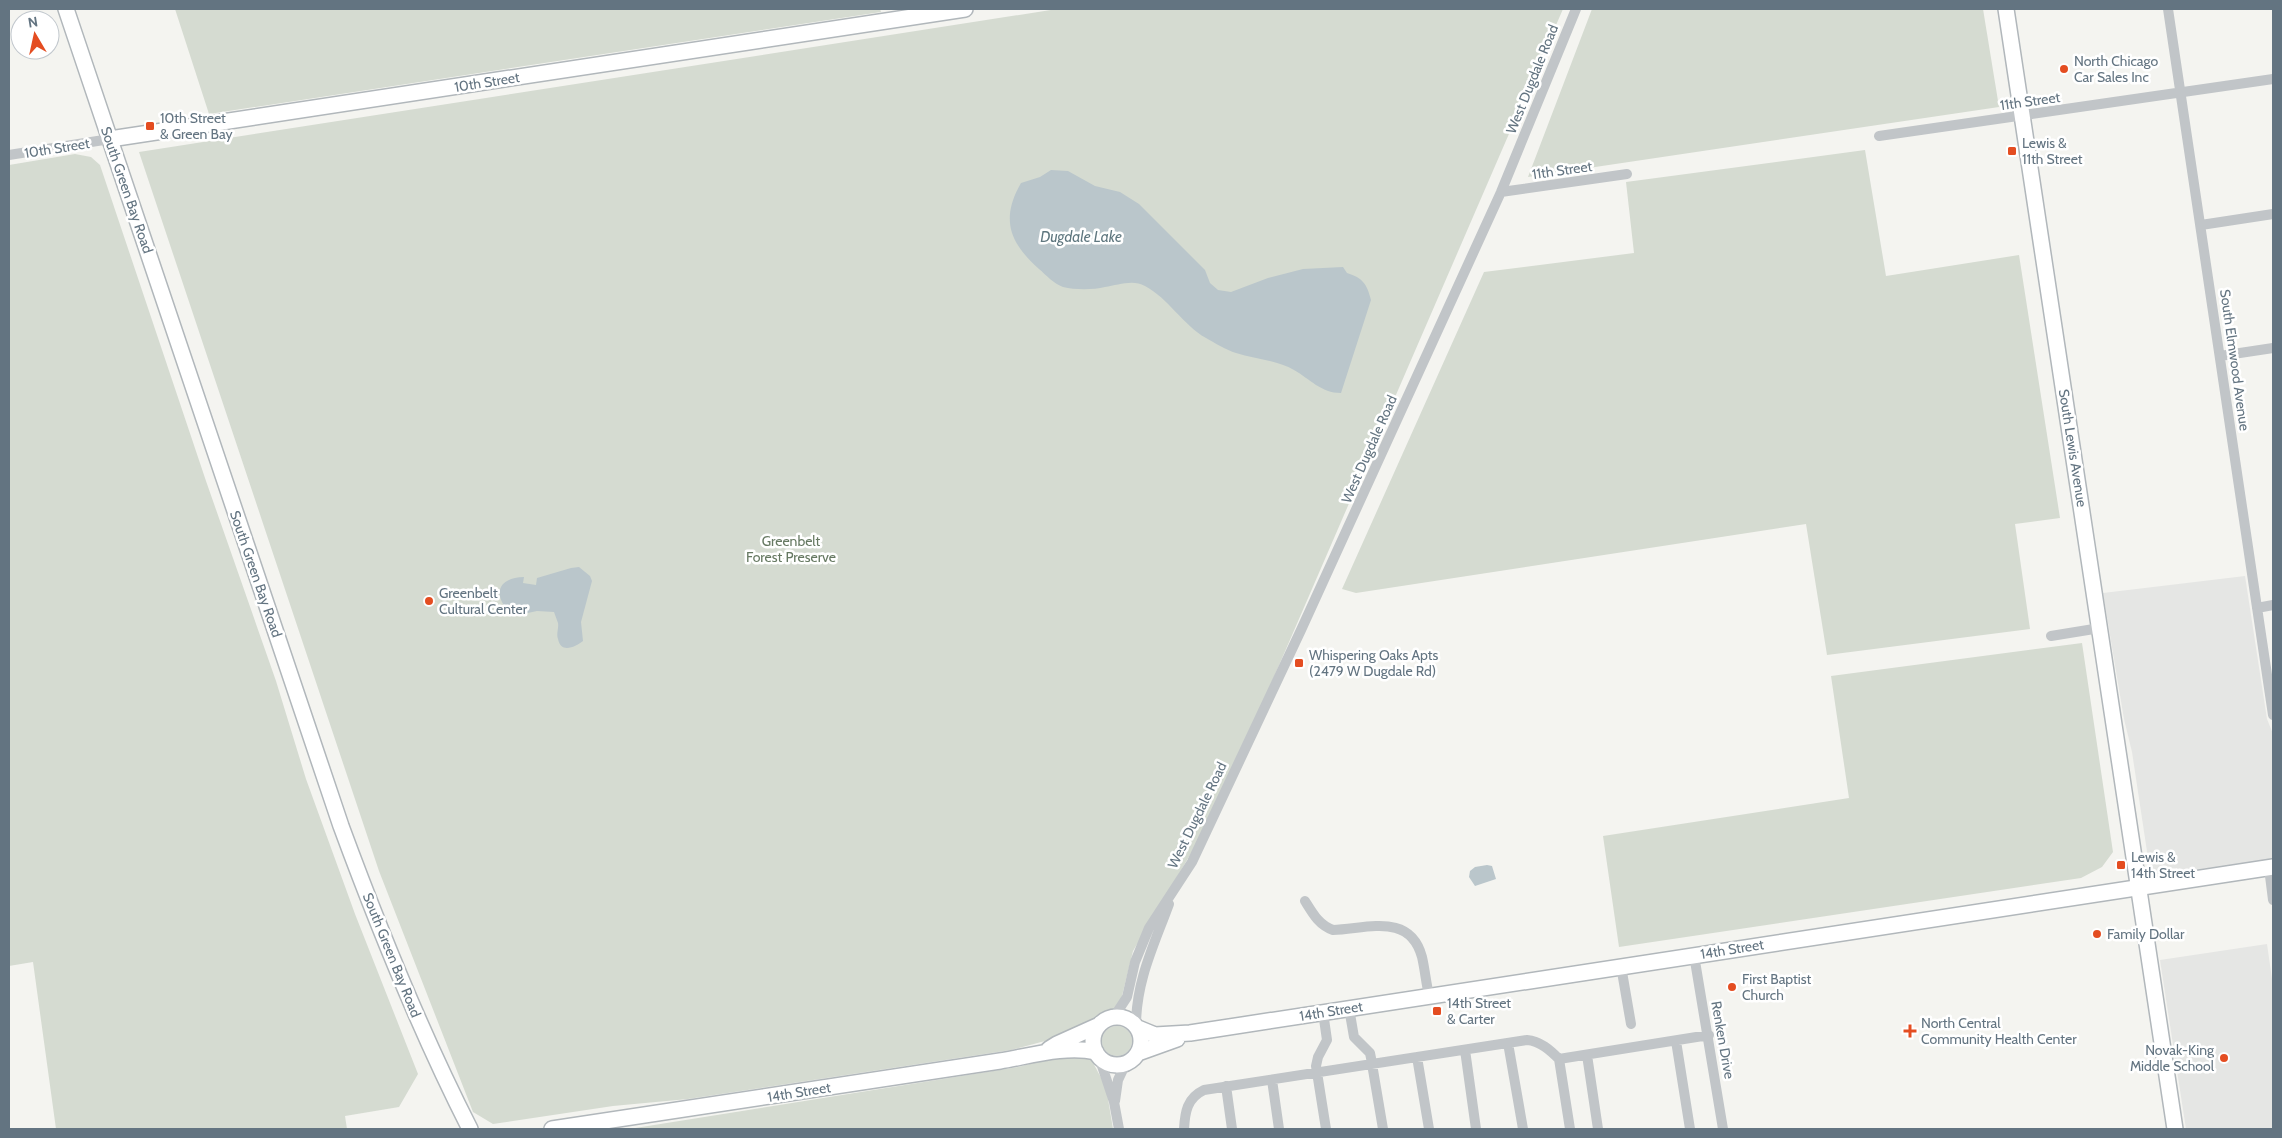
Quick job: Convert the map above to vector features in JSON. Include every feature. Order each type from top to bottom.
[{"type":"street","name":"South Green Bay Road","points":[[66,9],[341,826],[376,920],[413,1008],[470,1129]]},
{"type":"street","name":"10th Street","points":[[9,155],[946,10],[965,9]]},
{"type":"street","name":"West Dugdale Road","points":[[1172,894],[1192,862],[1255,729],[1500,192],[1576,9]]},
{"type":"street","name":"South Lewis Avenue","points":[[2006,9],[2175,1129]]},
{"type":"street","name":"South Elmwood Avenue","points":[[2168,9],[2273,715]]},
{"type":"street","name":"11th Street","points":[[1879,136],[2273,78]]},
{"type":"street","name":"11th Street","points":[[1500,192],[1627,174]]},
{"type":"street","points":[[2201,225],[2273,214]]},
{"type":"street","points":[[2220,356],[2273,348]]},
{"type":"street","points":[[2257,608],[2273,605]]},
{"type":"street","points":[[2051,636],[2100,628]]},
{"type":"street","points":[[2271,867],[2273,900]]},
{"type":"street","name":"14th Street","points":[[1137,1027],[1155,1036],[1190,1034],[1429,995],[2271,867]]},
{"type":"street","points":[[1119,1129],[1114,1102],[1092,1039],[1097,1026],[1114,1017],[1120,1011],[1127,997],[1135,962],[1149,928],[1172,894]]},
{"type":"street","points":[[1114,1102],[1118,1080],[1141,1040],[1137,1027],[1137,999],[1143,972],[1172,894]]},
{"type":"street","points":[[1305,901],[1317,920],[1324,927],[1333,930],[1393,926],[1409,934],[1415,941],[1422,957],[1429,995]]},
{"type":"street","name":"Renken Drive","points":[[1694,955],[1724,1129]]},
{"type":"street","points":[[1621,966],[1631,1024]]},
{"type":"street","points":[[1349,1008],[1354,1037],[1370,1053],[1383,1129]]},
{"type":"street","points":[[1323,1012],[1327,1040],[1318,1056],[1317,1073],[1326,1129]]},
{"type":"street","points":[[1114,1017],[1127,1019],[1137,1027]]},
{"type":"street","name":"14th Street","points":[[1046,1052],[1057,1044],[1097,1026]]},
{"type":"street","name":"14th Street","points":[[1132,1058],[1190,1034]]},
{"type":"street","points":[[1560,1059],[1709,1036]]},
{"type":"street","points":[[1184,1129],[1185,1115],[1190,1099],[1204,1090],[1508,1043],[1534,1041],[1560,1059],[1570,1129]]},
{"type":"street","points":[[1676,1041],[1690,1129]]},
{"type":"street","points":[[1508,1043],[1523,1129]]},
{"type":"street","name":"14th Street","points":[[552,1129],[1000,1062],[1046,1052],[1079,1049],[1097,1055]]},
{"type":"street","points":[[1464,1050],[1476,1129]]},
{"type":"street","points":[[1097,1055],[1112,1064],[1132,1058]]},
{"type":"street","points":[[1587,1055],[1598,1129]]},
{"type":"street","points":[[1417,1057],[1429,1129]]},
{"type":"street","points":[[1272,1080],[1280,1129]]},
{"type":"street","points":[[1226,1086],[1232,1129]]},
{"type":"shaded area","points":[[2245,576],[2267,719],[2273,734],[2273,859],[2158,875],[2152,870],[2148,858],[2132,752],[2124,719],[2103,593]]},
{"type":"shaded area","name":"Novak-King Middle School","points":[[2267,944],[2273,986],[2273,1129],[2186,1129],[2160,960]]},
{"type":"green space","points":[[175,9],[880,9],[881,12],[209,114]]},
{"type":"green space","name":"Greenbelt Forest Preserve","points":[[1057,9],[1563,9],[1215,813],[1133,951],[1120,1004],[1110,1013],[1071,1034],[1011,1050],[688,1099],[613,1106],[493,1124],[473,1112],[379,871],[139,152]]},
{"type":"green space","points":[[1592,9],[1983,9],[1999,107],[1528,177]]},
{"type":"green space","points":[[1865,150],[1886,276],[2019,255],[2060,518],[2015,524],[2030,629],[1827,655],[1806,524],[1356,593],[1342,589],[1484,272],[1634,253],[1626,182]]},
{"type":"green space","points":[[75,154],[91,157],[100,165],[206,481],[276,681],[306,779],[355,914],[418,1074],[399,1107],[345,1116],[347,1129],[56,1129],[33,962],[9,966],[9,165]]},
{"type":"green space","points":[[2082,643],[2113,852],[2102,867],[2081,878],[1619,947],[1603,836],[1849,798],[1831,676]]},
{"type":"green space","points":[[1117,1026],[1123,1027],[1131,1035],[1131,1047],[1123,1055],[1117,1056],[1111,1055],[1103,1047],[1102,1041],[1103,1035],[1111,1027]]},
{"type":"green space","points":[[1069,1054],[1091,1059],[1106,1087],[1113,1129],[629,1129],[1018,1067]]},
{"type":"water","name":"Dugdale Lake","points":[[1051,170],[1068,171],[1095,186],[1120,192],[1139,204],[1205,270],[1210,283],[1218,290],[1231,292],[1268,278],[1303,269],[1343,267],[1347,273],[1364,282],[1371,300],[1341,393],[1327,391],[1287,367],[1228,350],[1198,333],[1161,297],[1140,284],[1125,283],[1095,289],[1078,289],[1063,287],[1053,282],[1021,250],[1011,230],[1010,220],[1011,208],[1021,183],[1040,177]]},
{"type":"water","points":[[579,567],[590,576],[592,581],[581,622],[583,641],[576,645],[565,648],[560,644],[557,635],[558,623],[554,612],[537,611],[514,616],[502,603],[500,590],[507,581],[524,577],[523,583],[536,585],[537,578]]},
{"type":"water","points":[[1492,866],[1496,879],[1475,886],[1469,877],[1470,871],[1475,867]]},
{"type":"place","name":"North Chicago Car Sales Inc","points":[[2064,69]]},
{"type":"place","name":"10th Street & Green Bay","points":[[150,126]]},
{"type":"place","name":"Lewis & 11th Street","points":[[2012,151]]},
{"type":"place","name":"Greenbelt Cultural Center","points":[[429,601]]},
{"type":"place","name":"Whispering Oaks Apts (2479 W Dugdale Rd)","points":[[1299,663]]},
{"type":"place","name":"Lewis & 14th Street","points":[[2121,865]]},
{"type":"place","name":"Family Dollar","points":[[2097,934]]},
{"type":"place","name":"First Baptist Church","points":[[1732,987]]},
{"type":"place","name":"14th Street & Carter","points":[[1437,1011]]},
{"type":"place","name":"North Central Community Health Center","points":[[1910,1031]]},
{"type":"place","name":"Novak-King Middle School","points":[[2224,1058]]}]
